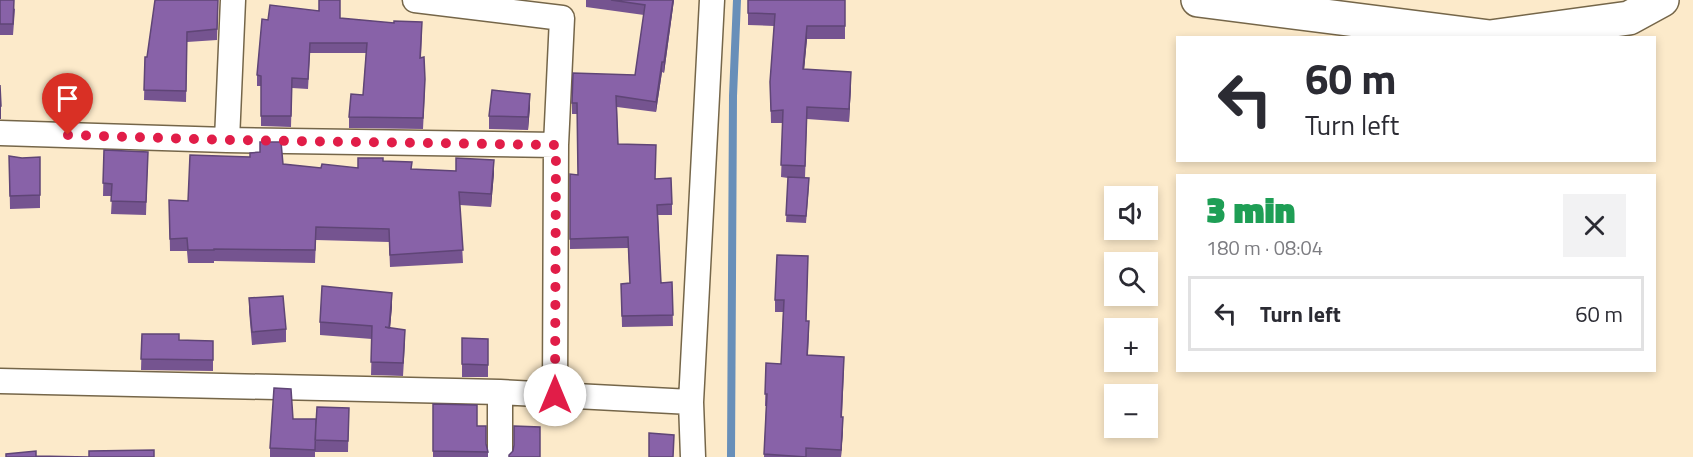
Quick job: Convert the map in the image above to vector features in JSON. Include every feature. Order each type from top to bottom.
[{"type":"street","points":[[227,140],[233,0]]},
{"type":"street","points":[[415,0],[562,18],[556,145],[555,395]]},
{"type":"street","points":[[693,457],[691,402],[712,0]]},
{"type":"street","points":[[1198,0],[1482,36]]},
{"type":"street","points":[[1497,36],[1629,18],[1662,0]]},
{"type":"street","points":[[0,133],[227,140],[556,145]]},
{"type":"street","points":[[0,381],[500,392],[691,402]]},
{"type":"street","points":[[500,392],[500,457]]},
{"type":"building","points":[[0,0],[14,0],[13,24],[0,24]]},
{"type":"building","points":[[155,0],[218,0],[217,29],[187,32],[186,91],[144,90],[145,57],[147,57]]},
{"type":"building","points":[[319,0],[340,0],[340,18],[394,23],[394,21],[422,22],[420,58],[424,57],[425,79],[423,118],[349,117],[351,94],[363,95],[367,43],[310,43],[308,79],[292,78],[291,116],[261,116],[261,76],[257,75],[262,19],[268,20],[270,5],[319,11]]},
{"type":"building","points":[[611,0],[673,0],[656,102],[616,96],[618,144],[656,145],[655,179],[671,178],[672,204],[657,205],[661,283],[672,282],[673,315],[622,316],[621,284],[630,283],[628,237],[570,239],[570,174],[578,175],[577,103],[572,103],[573,73],[635,75],[645,5]]},
{"type":"building","points":[[748,0],[845,0],[845,26],[807,26],[803,69],[851,72],[849,109],[807,107],[805,166],[781,165],[783,110],[771,111],[770,82],[775,14],[748,13]]},
{"type":"building","points":[[492,90],[530,94],[528,117],[489,116]]},
{"type":"building","points":[[260,142],[281,142],[283,164],[321,168],[322,164],[358,168],[358,158],[383,158],[383,161],[412,162],[411,169],[456,171],[456,158],[494,160],[491,194],[459,192],[463,250],[390,255],[389,229],[316,227],[315,250],[188,250],[187,238],[170,239],[169,200],[188,201],[190,155],[250,157],[250,153],[260,152]]},
{"type":"building","points":[[104,150],[148,152],[146,202],[111,201],[112,184],[103,183]]},
{"type":"building","points":[[9,156],[40,157],[40,195],[10,196]]},
{"type":"building","points":[[788,177],[809,178],[806,216],[786,215]]},
{"type":"building","points":[[777,255],[808,256],[807,355],[844,357],[841,450],[806,448],[806,457],[764,454],[766,363],[781,364],[784,300],[775,300]]},
{"type":"building","points":[[322,286],[392,293],[389,328],[405,330],[403,363],[371,362],[372,326],[320,322]]},
{"type":"building","points":[[283,296],[286,329],[252,332],[249,298]]},
{"type":"building","points":[[142,334],[179,334],[179,340],[213,341],[213,360],[141,359]]},
{"type":"building","points":[[462,338],[488,339],[488,365],[462,364]]},
{"type":"building","points":[[274,388],[291,389],[293,419],[316,419],[315,450],[270,448]]},
{"type":"building","points":[[433,404],[477,405],[477,426],[486,426],[488,452],[433,451]]},
{"type":"building","points":[[317,407],[349,408],[348,441],[315,440]]},
{"type":"building","points":[[514,426],[540,427],[540,457],[509,457],[514,445]]},
{"type":"building","points":[[649,433],[674,435],[673,457],[649,457]]},
{"type":"building","points":[[154,450],[154,457],[89,457],[89,451]]},
{"type":"building","points":[[36,451],[36,456],[89,457],[6,457],[6,454]]},
{"type":"waterway","points":[[731,457],[733,96],[737,0]]},
{"type":"route","points":[[68,135],[556,145],[555,395]]}]
